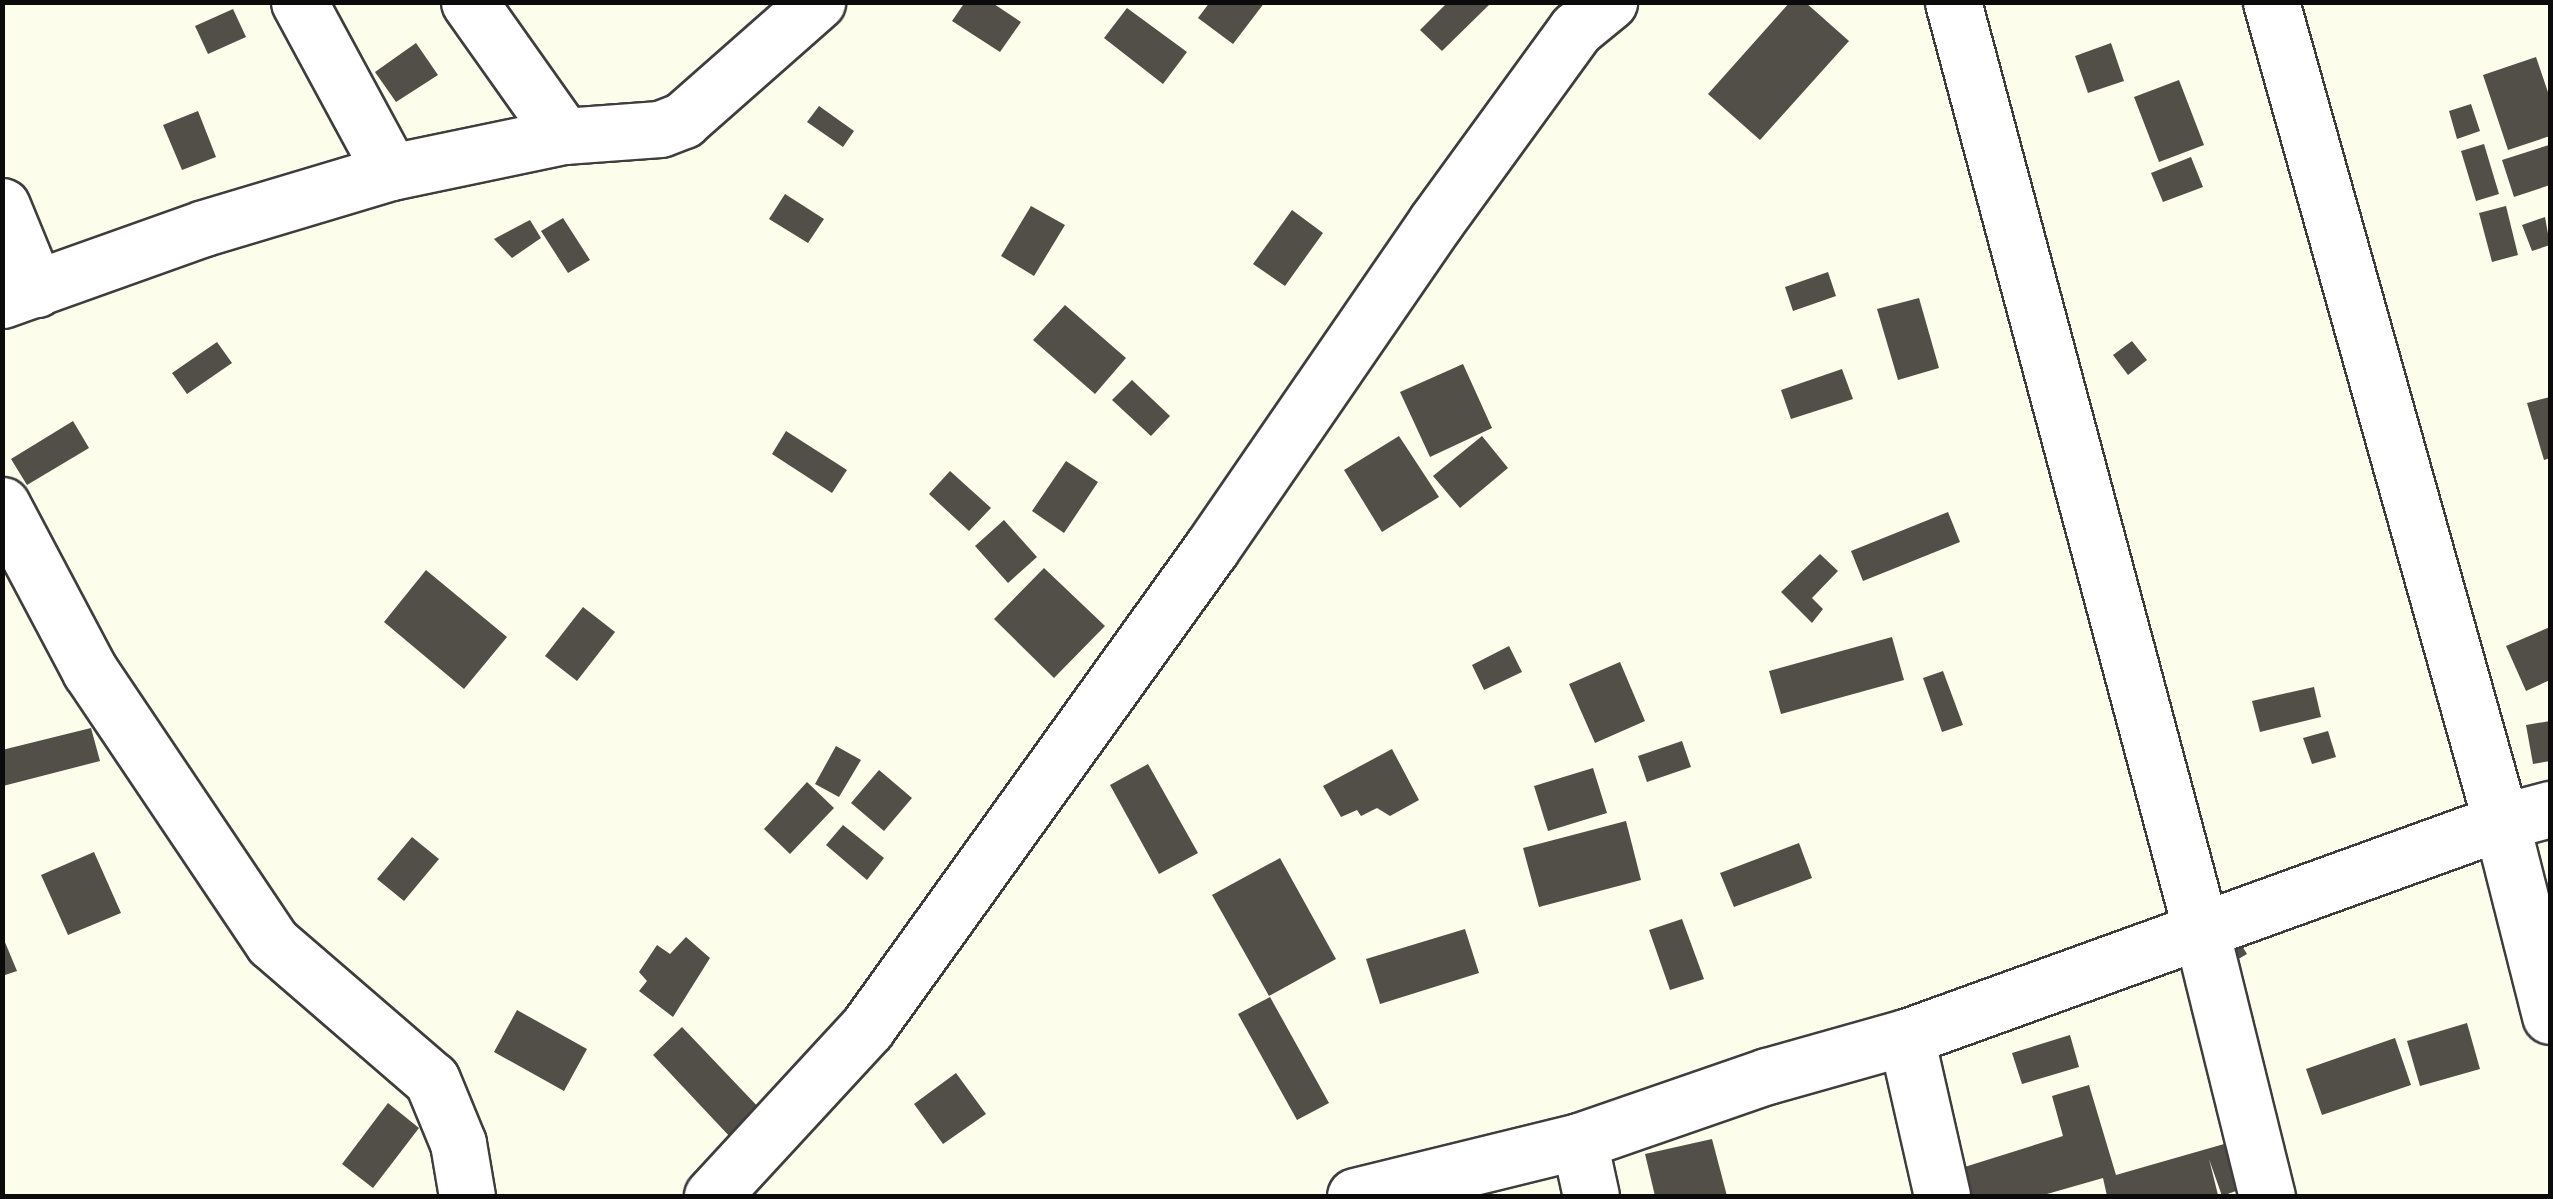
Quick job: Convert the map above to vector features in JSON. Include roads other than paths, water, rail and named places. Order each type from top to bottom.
[{"type":"street","points":[[299,2],[391,172]]},
{"type":"street","points":[[469,2],[564,136]]},
{"type":"street","points":[[2,206],[19,294],[204,228],[391,172],[564,136],[636,134],[682,120],[816,2]]},
{"type":"street","points":[[1953,2],[2202,934],[2267,1196]]},
{"type":"street","points":[[2271,2],[2526,816],[2550,1016]]},
{"type":"street","points":[[712,1196],[867,1028],[1577,11]]},
{"type":"street","points":[[2,505],[90,671],[272,942],[432,1080],[458,1143],[467,1196]]},
{"type":"street","points":[[1355,1196],[1579,1140],[1767,1076],[1906,1038],[2526,816]]},
{"type":"street","points":[[1906,1038],[1942,1196]]},
{"type":"street","points":[[1579,1140],[1592,1196]]}]
